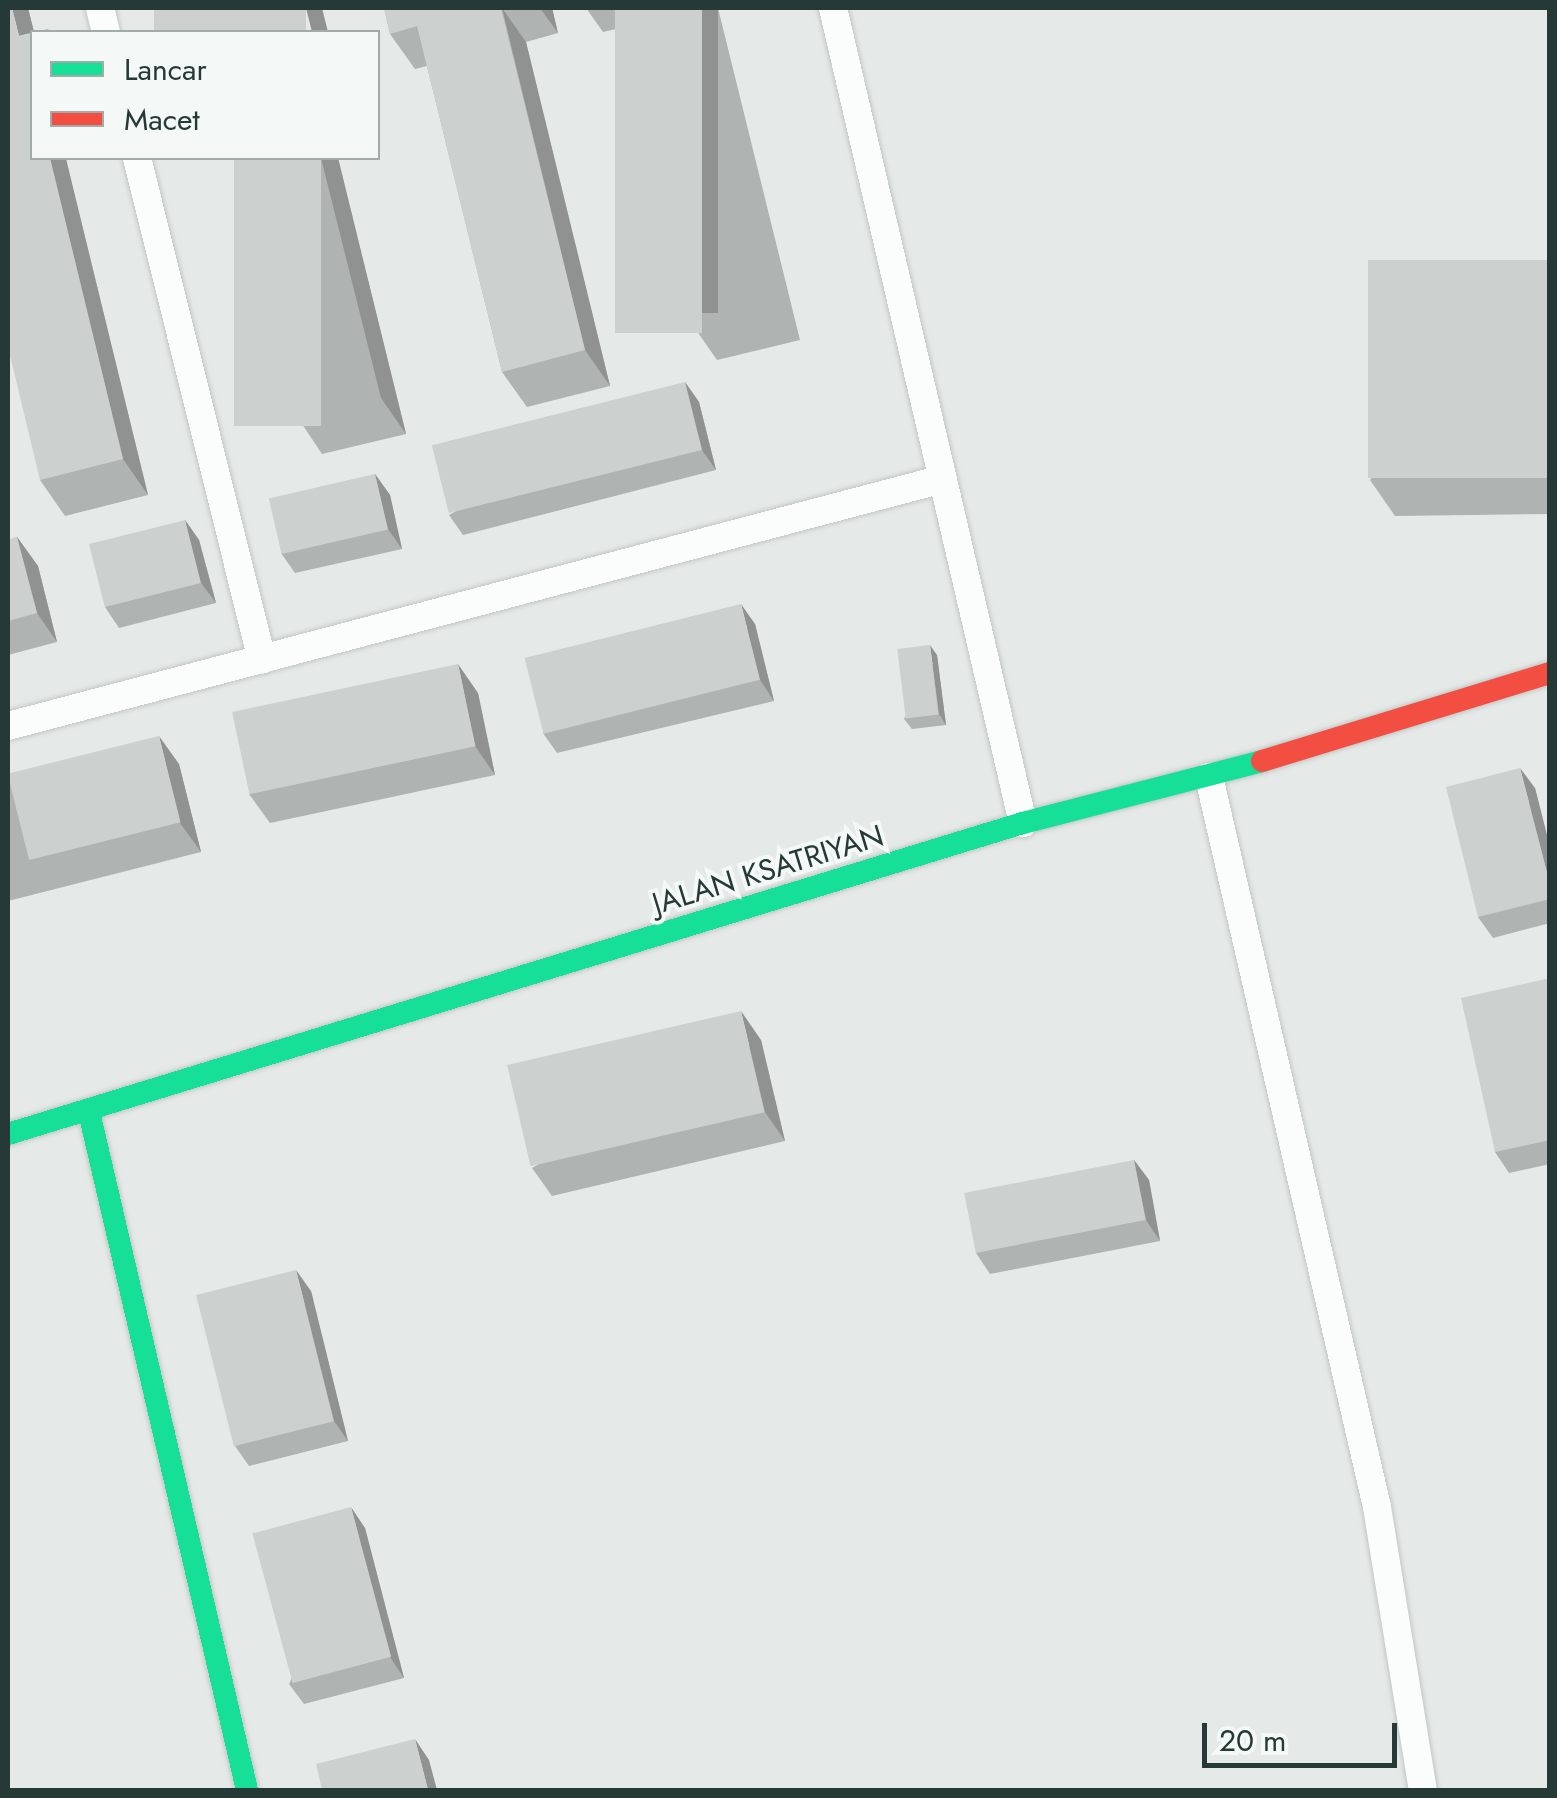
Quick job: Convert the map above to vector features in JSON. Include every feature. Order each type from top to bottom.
[{"type":"street","name":"JALAN KSATRIYAN","points":[[8,1134],[1023,823],[1209,777],[1550,673]]},
{"type":"street","points":[[89,1112],[247,1790]]},
{"type":"lane","points":[[833,8],[939,480],[1023,823]]},
{"type":"lane","points":[[137,160],[262,660]]},
{"type":"lane","points":[[8,726],[939,480]]},
{"type":"lane","points":[[1209,777],[1376,1507],[1422,1790]]},
{"type":"building","points":[[8,8],[12,8],[19,36],[30,33],[30,160],[50,160],[123,459],[40,480],[8,347]]},
{"type":"building","points":[[154,8],[306,8],[306,30],[154,30]]},
{"type":"building","points":[[384,8],[501,8],[585,350],[502,372],[417,26],[390,34]]},
{"type":"building","points":[[615,8],[702,8],[702,333],[615,333]]},
{"type":"building","points":[[234,160],[321,160],[321,426],[234,426]]},
{"type":"building","points":[[1368,260],[1550,260],[1550,478],[1368,478]]},
{"type":"building","points":[[685,382],[702,450],[449,513],[432,445]]},
{"type":"building","points":[[375,474],[388,530],[282,554],[269,499]]},
{"type":"building","points":[[185,520],[201,583],[105,607],[89,544]]},
{"type":"building","points":[[17,537],[37,613],[8,621],[8,540]]},
{"type":"building","points":[[741,604],[760,680],[543,734],[525,658]]},
{"type":"building","points":[[930,645],[939,714],[906,718],[897,649]]},
{"type":"building","points":[[458,664],[475,746],[250,794],[232,712]]},
{"type":"building","points":[[159,736],[181,822],[29,860],[8,774]]},
{"type":"building","points":[[1520,768],[1550,884],[1550,899],[1478,917],[1446,787]]},
{"type":"building","points":[[1550,978],[1550,1140],[1495,1152],[1461,998]]},
{"type":"building","points":[[741,1011],[764,1112],[531,1166],[507,1065]]},
{"type":"building","points":[[1134,1160],[1146,1220],[976,1253],[964,1193]]},
{"type":"building","points":[[296,1270],[334,1421],[234,1446],[196,1295]]},
{"type":"building","points":[[351,1507],[391,1657],[293,1683],[252,1533]]},
{"type":"building","points":[[415,1739],[428,1790],[322,1790],[316,1764]]},
{"type":"traffic: fast","points":[[8,1134],[1023,823],[1262,761]]},
{"type":"traffic: fast","points":[[89,1112],[247,1790]]},
{"type":"traffic: jam","points":[[1262,761],[1550,673]]}]
